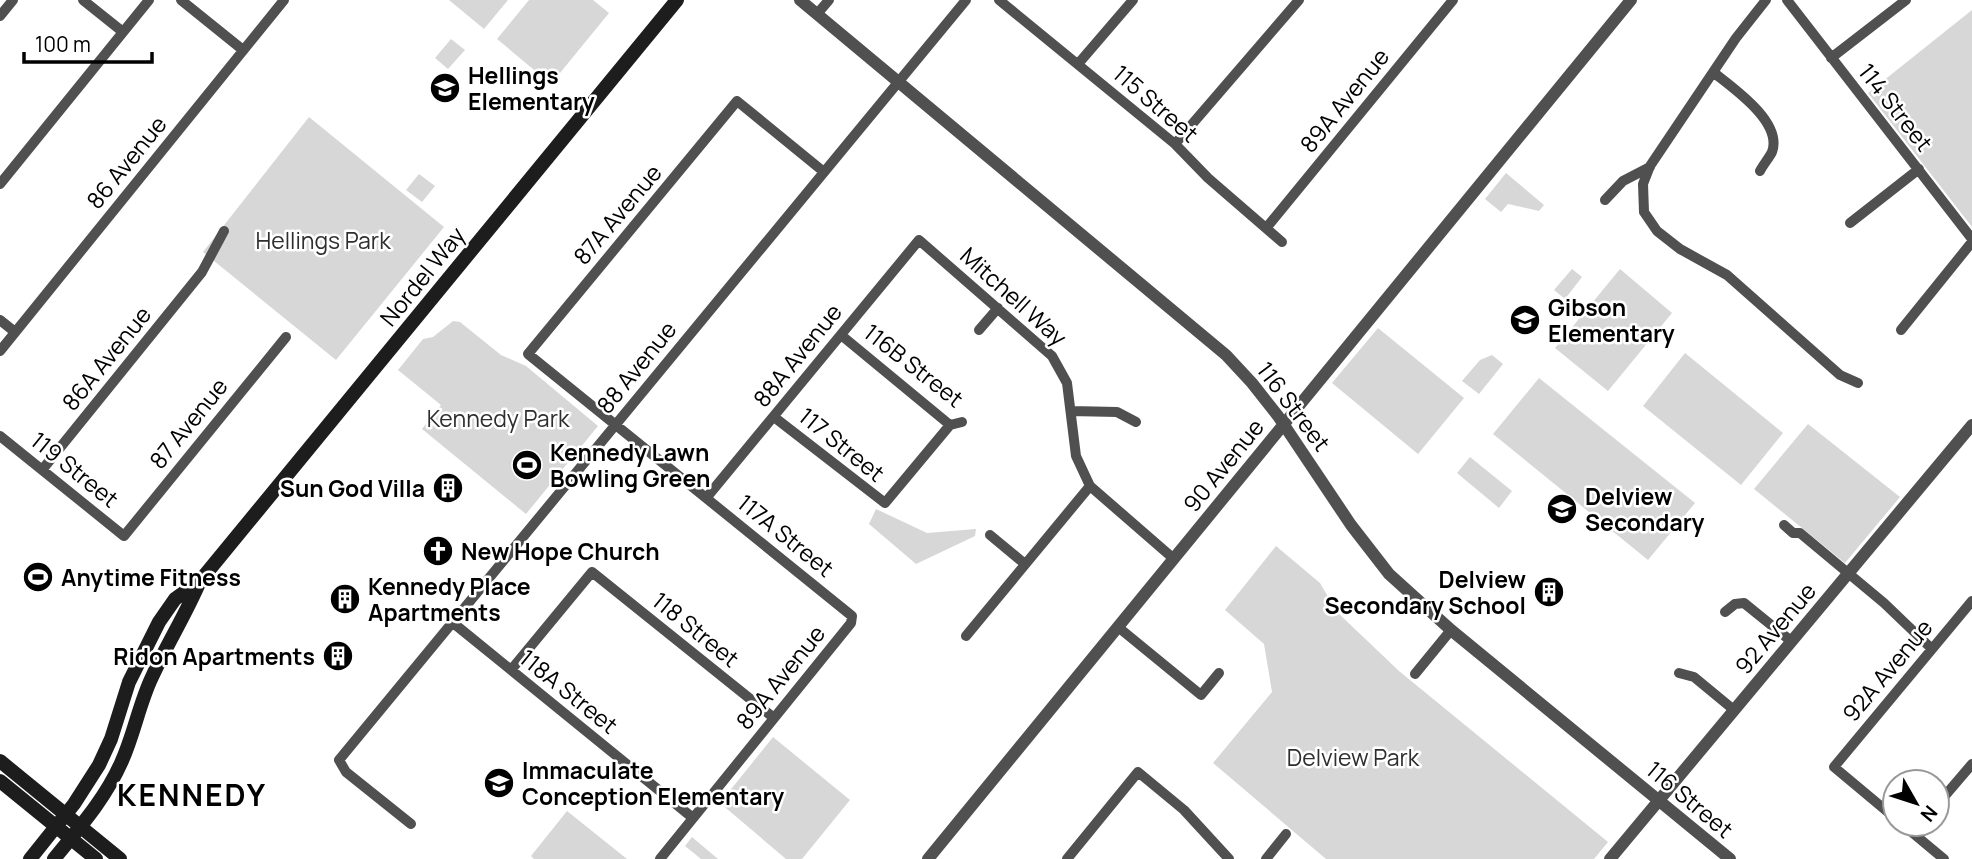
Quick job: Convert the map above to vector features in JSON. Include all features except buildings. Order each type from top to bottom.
[{"type":"main road","name":"Nordel Way","points":[[30,859],[85,790],[103,758],[129,682],[147,643],[175,599],[200,581],[677,0]]},
{"type":"main road","name":"Nordel Way","points":[[54,859],[102,798],[116,775],[146,689],[200,581]]},
{"type":"main road","points":[[0,761],[75,832],[120,859]]},
{"type":"main road","points":[[0,781],[61,820]]},
{"type":"main road","points":[[75,832],[96,859]]},
{"type":"street","points":[[0,16],[13,0]]},
{"type":"street","points":[[83,0],[123,33]]},
{"type":"street","points":[[0,184],[149,0]]},
{"type":"street","points":[[181,0],[243,50]]},
{"type":"street","name":"86 Avenue","points":[[0,351],[284,0]]},
{"type":"street","name":"116 Street","points":[[800,0],[1198,330],[1252,383],[1284,424],[1368,550],[1410,595],[1730,859]]},
{"type":"street","points":[[817,14],[829,0]]},
{"type":"street","name":"88 Avenue","points":[[411,824],[346,772],[339,760],[966,0]]},
{"type":"street","name":"115 Street","points":[[999,0],[1175,144],[1208,178],[1282,242]]},
{"type":"street","points":[[1078,64],[1133,0]]},
{"type":"street","points":[[1175,144],[1299,0]]},
{"type":"street","name":"89A Avenue","points":[[1267,227],[1453,0]]},
{"type":"street","name":"90 Avenue","points":[[928,859],[1631,0]]},
{"type":"street","points":[[1766,0],[1736,38],[1650,166],[1643,184],[1644,212],[1657,231],[1680,249],[1727,275],[1840,376],[1858,383]]},
{"type":"street","name":"114 Street","points":[[1787,0],[1972,241]]},
{"type":"street","points":[[1831,58],[1906,0]]},
{"type":"street","points":[[1713,72],[1743,96],[1771,127],[1773,150],[1759,170]]},
{"type":"street","name":"87A Avenue","points":[[528,354],[737,101],[824,172]]},
{"type":"street","points":[[1605,200],[1622,181],[1650,166]]},
{"type":"street","points":[[1850,223],[1919,169]]},
{"type":"street","name":"86A Avenue","points":[[42,470],[202,272],[224,231]]},
{"type":"street","name":"Mitchell Way","points":[[919,240],[1042,346],[1058,364],[1067,383],[1076,456],[1090,486],[1174,559]]},
{"type":"street","name":"88A Avenue","points":[[707,497],[919,240]]},
{"type":"street","points":[[1901,330],[1972,241]]},
{"type":"street","points":[[979,330],[998,308]]},
{"type":"street","points":[[0,320],[15,332]]},
{"type":"street","name":"116B Street","points":[[841,335],[956,424],[885,503]]},
{"type":"street","name":"87 Avenue","points":[[124,536],[286,337]]},
{"type":"street","name":"117A Street","points":[[528,354],[617,423],[853,618]]},
{"type":"street","points":[[1071,411],[1117,412],[1136,422]]},
{"type":"street","name":"117 Street","points":[[774,416],[885,503]]},
{"type":"street","name":"92 Avenue","points":[[1610,859],[1972,425]]},
{"type":"street","name":"119 Street","points":[[0,436],[124,536]]},
{"type":"street","points":[[966,636],[1090,486]]},
{"type":"street","points":[[1784,525],[1793,533],[1800,533],[1848,573],[1932,649]]},
{"type":"street","points":[[990,535],[1025,564]]},
{"type":"street","name":"118 Street","points":[[511,670],[592,572],[774,718]]},
{"type":"street","name":"92A Avenue","points":[[1881,806],[1834,767],[1972,601]]},
{"type":"street","points":[[1725,612],[1735,604],[1744,603],[1791,641]]},
{"type":"street","name":"89A Avenue","points":[[660,859],[853,618]]},
{"type":"street","name":"118A Street","points":[[452,622],[693,818]]},
{"type":"street","points":[[1118,626],[1201,695],[1219,673]]},
{"type":"street","points":[[1415,674],[1451,630]]},
{"type":"street","points":[[1679,673],[1694,677],[1734,710]]},
{"type":"street","points":[[1951,789],[1972,764]]},
{"type":"street","points":[[1066,859],[1138,772],[1184,810],[1228,859]]},
{"type":"street","points":[[1266,859],[1286,834]]},
{"type":"street","points":[[1925,838],[1944,859]]},
{"type":"green space","points":[[449,0],[508,0],[484,29]]},
{"type":"green space","points":[[529,0],[593,0],[609,13],[551,84],[497,39]]},
{"type":"green space","points":[[1972,10],[1972,227],[1868,93]]},
{"type":"green space","points":[[451,39],[465,50],[448,69],[435,58]]},
{"type":"green space","name":"Hellings Park","points":[[309,117],[444,227],[336,360],[203,252]]},
{"type":"green space","points":[[1506,173],[1544,205],[1539,211],[1508,204],[1501,212],[1485,199]]},
{"type":"green space","points":[[419,174],[435,186],[422,202],[406,190]]},
{"type":"green space","points":[[1572,269],[1582,277],[1565,299],[1554,290]]},
{"type":"green space","points":[[1620,269],[1672,313],[1608,391],[1555,348]]},
{"type":"green space","name":"Kennedy Park","points":[[453,321],[460,322],[501,355],[526,366],[598,426],[526,514],[422,429],[441,405],[398,370],[423,339],[433,337]]},
{"type":"green space","points":[[1378,328],[1464,398],[1418,454],[1332,383]]},
{"type":"green space","points":[[1685,353],[1783,433],[1741,485],[1643,406]]},
{"type":"green space","points":[[1492,355],[1503,364],[1479,394],[1462,381],[1480,360]]},
{"type":"green space","points":[[1539,378],[1695,503],[1648,560],[1493,434]]},
{"type":"green space","points":[[1808,424],[1900,497],[1845,563],[1754,489]]},
{"type":"green space","points":[[1470,457],[1512,491],[1499,508],[1457,473]]},
{"type":"green space","points":[[876,509],[927,533],[976,529],[975,536],[916,564],[869,524]]},
{"type":"green space","name":"Delview Park","points":[[1276,546],[1320,583],[1337,612],[1399,671],[1608,842],[1594,859],[1326,859],[1213,763],[1272,692],[1264,644],[1225,610]]},
{"type":"green space","points":[[773,737],[850,800],[802,859],[786,859],[720,803]]},
{"type":"green space","points":[[567,811],[627,859],[534,859],[531,856]]},
{"type":"green space","points":[[692,837],[718,859],[701,859],[685,846]]},
{"type":"place","name":"Hellings Elementary","points":[[445,88]]},
{"type":"place","name":"Gibson Elementary","points":[[1525,320]]},
{"type":"place","name":"Kennedy Lawn Bowling Green","points":[[527,465]]},
{"type":"place","name":"Sun God Villa","points":[[448,488]]},
{"type":"place","name":"Delview Secondary","points":[[1562,509]]},
{"type":"place","name":"New Hope Church","points":[[438,551]]},
{"type":"place","name":"Anytime Fitness","points":[[38,577]]},
{"type":"place","name":"Delview Secondary School","points":[[1549,592]]},
{"type":"place","name":"Kennedy Place Apartments","points":[[345,599]]},
{"type":"place","name":"Ridon Apartments","points":[[338,656]]},
{"type":"place","name":"Immaculate Conception Elementary","points":[[499,783]]},
{"type":"district","name":"KENNEDY","points":[[192,794]]}]
